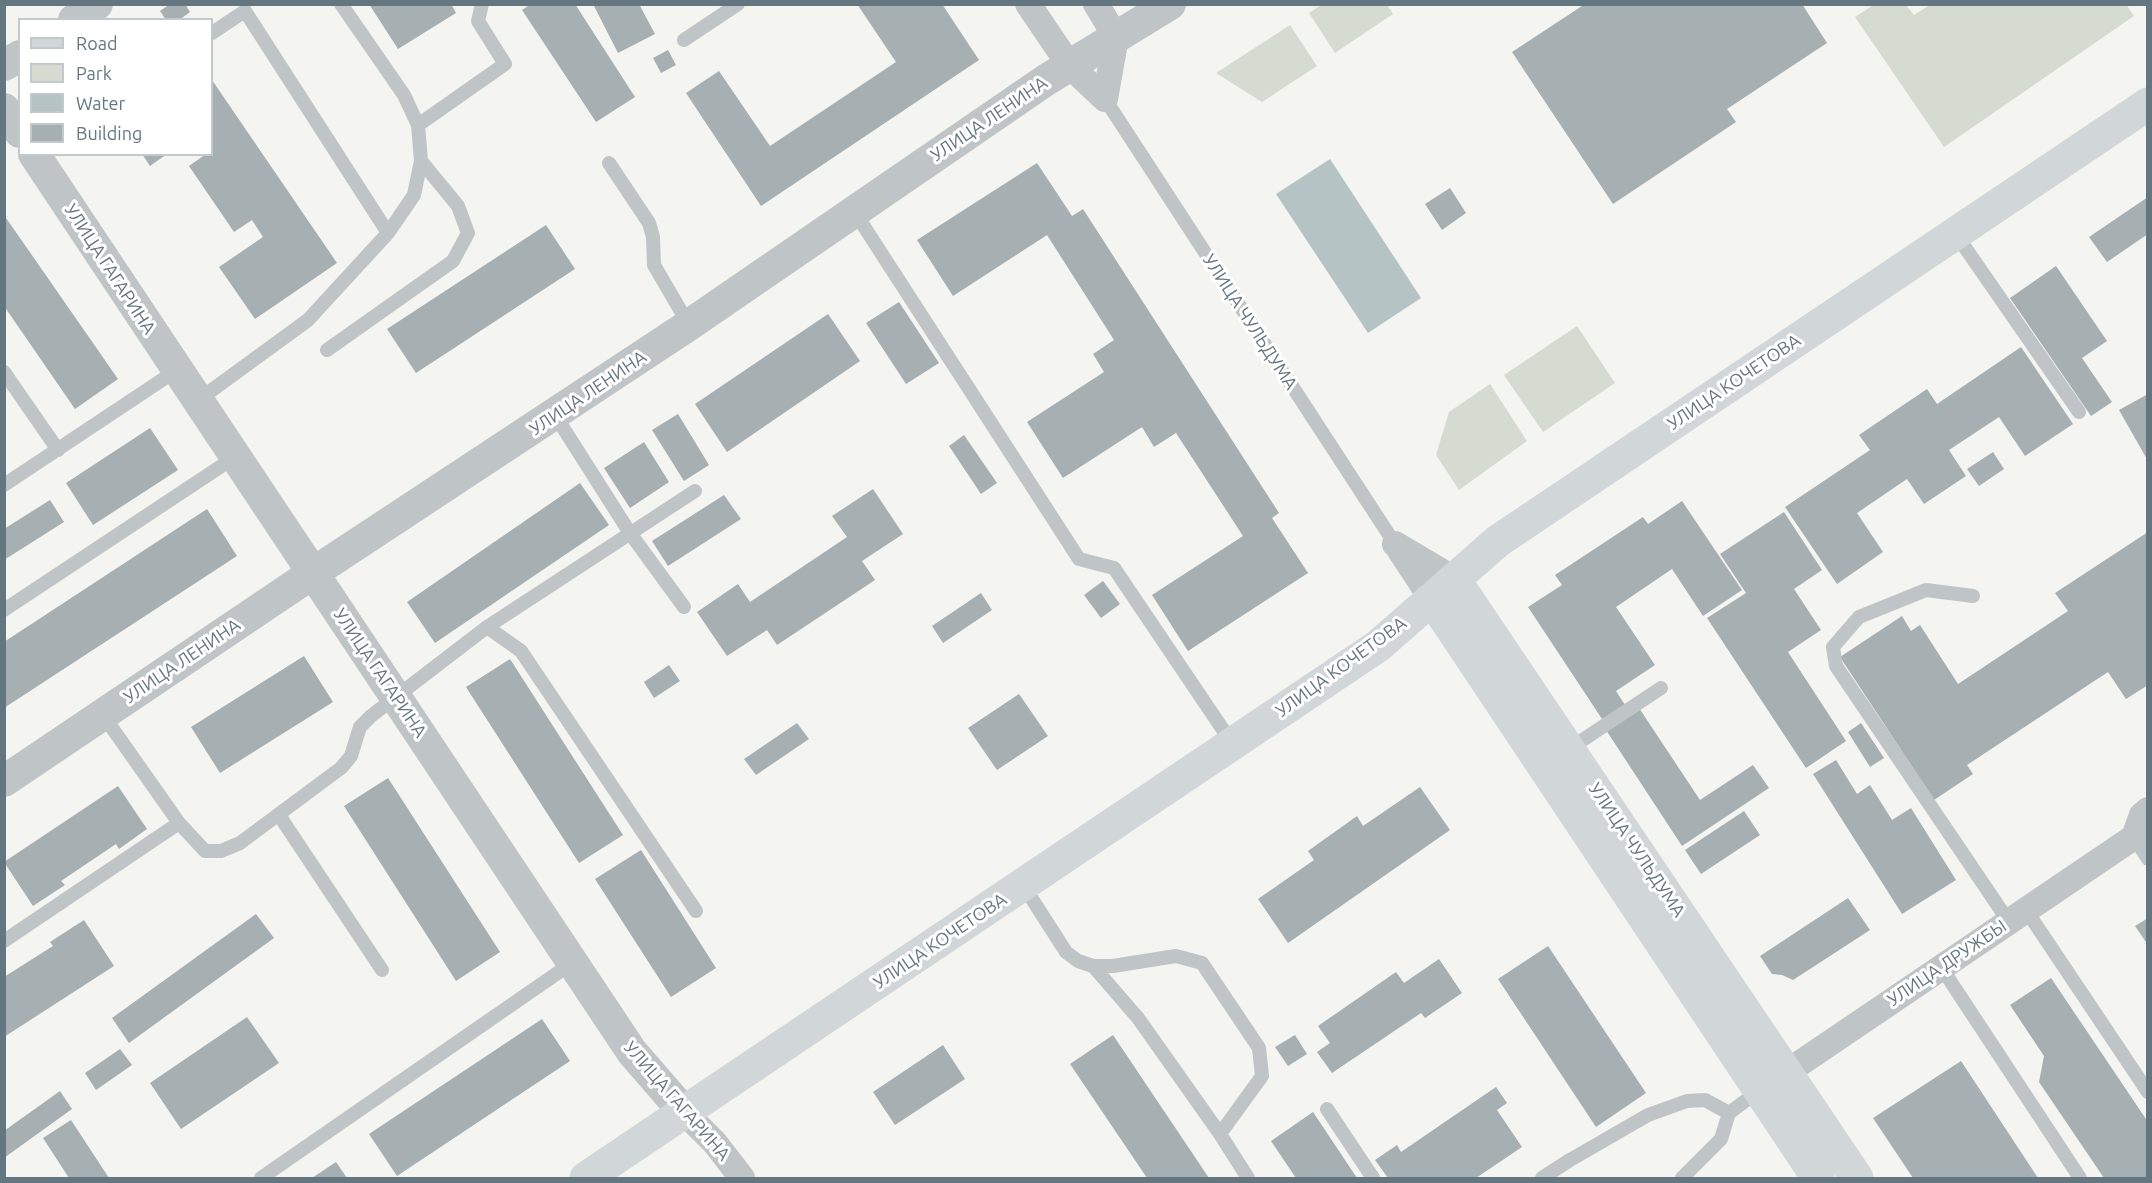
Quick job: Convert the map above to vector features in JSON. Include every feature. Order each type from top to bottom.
[{"type":"main road","name":"УЛИЦА КОЧЕТОВА","points":[[586,1179],[1378,646],[1498,541],[2148,104]]},
{"type":"main road","name":"УЛИЦА ЧУЛЬДУМА","points":[[1443,589],[1569,749],[1774,1081],[1818,1179]]},
{"type":"main road","name":"УЛИЦА ЧУЛЬДУМА","points":[[1443,589],[1774,1081],[1857,1179]]},
{"type":"street","points":[[77,18],[97,4]]},
{"type":"street","name":"УЛИЦА ЧУЛЬДУМА","points":[[1028,4],[1070,66],[1105,99]]},
{"type":"street","points":[[1096,4],[1116,38],[1105,99]]},
{"type":"street","name":"УЛИЦА ЛЕНИНА","points":[[4,780],[689,325],[1046,80],[1170,4]]},
{"type":"street","points":[[4,65],[18,57]]},
{"type":"street","points":[[4,109],[18,129]]},
{"type":"street","name":"УЛИЦА ГАГАРИНА","points":[[35,156],[632,1052],[684,1112],[716,1143],[742,1179]]},
{"type":"street","name":"УЛИЦА ЧУЛЬДУМА","points":[[1395,544],[1443,589]]},
{"type":"street","name":"УЛИЦА ДРУЖБЫ","points":[[1774,1081],[2017,916],[2141,837],[2142,815],[2148,810]]},
{"type":"lane","points":[[197,401],[308,320],[388,232],[414,195],[421,161],[418,125],[404,95],[342,4]]},
{"type":"lane","points":[[418,125],[505,64],[478,21],[482,4]]},
{"type":"lane","points":[[684,40],[738,4]]},
{"type":"lane","points":[[213,32],[245,11],[388,232]]},
{"type":"lane","name":"УЛИЦА ЧУЛЬДУМА","points":[[1105,99],[1395,544]]},
{"type":"lane","points":[[327,350],[453,261],[468,233],[458,206],[421,161]]},
{"type":"lane","points":[[609,163],[649,224],[653,237],[654,265],[689,325]]},
{"type":"lane","points":[[854,211],[1079,559],[1114,568],[1232,744]]},
{"type":"lane","points":[[1955,233],[2079,412]]},
{"type":"lane","points":[[4,485],[177,370]]},
{"type":"lane","points":[[4,372],[58,450]]},
{"type":"lane","points":[[555,415],[630,533],[684,607]]},
{"type":"lane","points":[[4,610],[235,457]]},
{"type":"lane","points":[[103,715],[179,823],[205,851],[221,851],[240,843],[341,768],[351,756],[360,727],[370,716],[487,627],[695,490]]},
{"type":"lane","points":[[1973,596],[1926,590],[1859,617],[1833,647],[1836,666],[2148,1092]]},
{"type":"lane","points":[[487,627],[521,651],[696,911]]},
{"type":"lane","points":[[1569,749],[1661,688]]},
{"type":"lane","points":[[279,815],[382,970]]},
{"type":"lane","points":[[4,941],[179,823]]},
{"type":"lane","points":[[2141,837],[2148,859]]},
{"type":"lane","points":[[1023,885],[1066,952],[1078,961],[1093,966],[1113,966],[1176,956],[1202,963],[1259,1047],[1263,1076],[1220,1134]]},
{"type":"lane","points":[[261,1179],[572,963]]},
{"type":"lane","points":[[1093,966],[1137,1018],[1220,1134],[1248,1179]]},
{"type":"lane","points":[[1941,967],[2080,1179]]},
{"type":"lane","points":[[1682,1179],[1721,1139],[1729,1113],[1774,1081]]},
{"type":"lane","points":[[1542,1179],[1648,1115],[1686,1101],[1705,1100],[1729,1113]]},
{"type":"lane","points":[[1327,1109],[1373,1179]]},
{"type":"green space","points":[[2126,4],[2134,16],[1944,147],[1855,17],[1873,5],[1906,5],[1914,15],[1930,5]]},
{"type":"green space","points":[[1321,5],[1387,5],[1393,14],[1335,53],[1309,13]]},
{"type":"green space","points":[[1290,25],[1317,66],[1262,102],[1216,73]]},
{"type":"green space","points":[[1577,326],[1615,383],[1543,432],[1504,375]]},
{"type":"green space","points":[[1490,384],[1527,441],[1459,490],[1436,455],[1449,412]]},
{"type":"water","points":[[1330,159],[1421,298],[1368,333],[1276,194]]},
{"type":"building","points":[[170,4],[185,4],[190,12],[182,18],[165,18],[160,11]]},
{"type":"building","points":[[369,4],[451,4],[456,13],[398,49]]},
{"type":"building","points":[[531,4],[575,4],[635,97],[596,122],[522,10]]},
{"type":"building","points":[[593,4],[639,4],[655,34],[618,53]]},
{"type":"building","points":[[857,4],[942,4],[979,60],[761,206],[686,93],[719,71],[770,146],[896,62]]},
{"type":"building","points":[[1585,4],[1802,4],[1827,43],[1727,109],[1736,122],[1613,204],[1512,52]]},
{"type":"building","points":[[668,50],[676,65],[661,73],[653,58]]},
{"type":"building","points":[[213,81],[337,263],[255,319],[219,267],[263,237],[252,220],[234,232],[189,166],[203,156],[213,156]]},
{"type":"building","points":[[143,156],[164,156],[150,166]]},
{"type":"building","points":[[1037,163],[1072,216],[1083,209],[1279,513],[1272,518],[1308,573],[1188,651],[1152,595],[1243,536],[1176,433],[1154,447],[1142,427],[1063,478],[1027,422],[1104,372],[1093,354],[1114,340],[1047,235],[953,296],[917,240]]},
{"type":"building","points":[[1450,188],[1466,213],[1442,230],[1425,204]]},
{"type":"building","points":[[2148,197],[2148,234],[2107,262],[2089,237]]},
{"type":"building","points":[[4,215],[118,379],[75,409],[4,306]]},
{"type":"building","points":[[546,225],[575,269],[416,373],[387,329]]},
{"type":"building","points":[[2056,266],[2107,341],[2082,358],[2112,402],[2091,416],[2010,298]]},
{"type":"building","points":[[899,302],[939,363],[906,384],[866,323]]},
{"type":"building","points":[[828,314],[860,361],[727,452],[695,404]]},
{"type":"building","points":[[2021,347],[2073,424],[2025,456],[1999,417],[1949,450],[1966,476],[1924,504],[1907,479],[1857,513],[1883,552],[1837,584],[1785,507],[1870,450],[1859,435],[1927,389],[1937,404]]},
{"type":"building","points":[[2148,394],[2148,461],[2119,410]]},
{"type":"building","points":[[678,414],[709,465],[684,481],[652,430]]},
{"type":"building","points":[[150,428],[178,470],[93,525],[66,483]]},
{"type":"building","points":[[964,435],[997,483],[981,494],[949,446]]},
{"type":"building","points":[[644,442],[669,482],[630,508],[604,468]]},
{"type":"building","points":[[1993,452],[2004,469],[1979,486],[1967,469]]},
{"type":"building","points":[[580,483],[609,525],[435,643],[407,602]]},
{"type":"building","points":[[873,489],[903,534],[862,561],[875,580],[777,645],[767,630],[727,656],[697,612],[738,584],[750,602],[847,537],[832,516]]},
{"type":"building","points":[[724,495],[741,519],[668,566],[652,541]]},
{"type":"building","points":[[50,500],[64,522],[4,560],[4,529]]},
{"type":"building","points":[[1682,501],[1742,590],[1703,616],[1672,569],[1616,607],[1655,665],[1616,691],[1625,705],[1602,719],[1528,607],[1562,585],[1555,575],[1643,517],[1648,524]]},
{"type":"building","points":[[207,509],[237,556],[4,708],[4,642]]},
{"type":"building","points":[[1784,512],[1822,570],[1794,589],[1821,630],[1788,652],[1846,741],[1806,768],[1707,618],[1746,593],[1720,554]]},
{"type":"building","points":[[2148,532],[2148,685],[2126,699],[2108,672],[1967,765],[1973,774],[1934,800],[1840,657],[1902,616],[1911,631],[1920,625],[1958,684],[2068,611],[2055,593]]},
{"type":"building","points":[[1103,581],[1120,604],[1101,618],[1084,595]]},
{"type":"building","points":[[981,593],[992,610],[943,643],[932,626]]},
{"type":"building","points":[[304,656],[333,702],[220,773],[191,727]]},
{"type":"building","points":[[510,659],[623,835],[579,863],[466,687]]},
{"type":"building","points":[[669,665],[680,681],[654,698],[644,682]]},
{"type":"building","points":[[1019,694],[1048,736],[997,770],[968,728]]},
{"type":"building","points":[[1639,708],[1700,800],[1753,765],[1769,788],[1682,846],[1606,730]]},
{"type":"building","points":[[797,723],[809,739],[756,775],[744,759]]},
{"type":"building","points":[[1861,723],[1884,758],[1870,767],[1848,732]]},
{"type":"building","points":[[1836,760],[1857,794],[1870,785],[1892,820],[1911,808],[1956,880],[1902,914],[1813,774]]},
{"type":"building","points":[[388,778],[500,952],[456,981],[344,806]]},
{"type":"building","points":[[118,786],[147,829],[119,849],[116,844],[61,881],[65,885],[33,906],[4,862]]},
{"type":"building","points":[[1420,787],[1450,830],[1288,943],[1258,899],[1314,860],[1308,851],[1357,816],[1363,826]]},
{"type":"building","points":[[1744,811],[1760,835],[1701,874],[1685,850]]},
{"type":"building","points":[[641,850],[716,968],[671,997],[595,879]]},
{"type":"building","points":[[1848,898],[1870,930],[1793,980],[1772,974],[1760,956]]},
{"type":"building","points":[[256,914],[274,938],[129,1043],[112,1018]]},
{"type":"building","points":[[2148,918],[2148,945],[2135,926]]},
{"type":"building","points":[[84,920],[114,966],[4,1037],[4,977],[53,946],[50,942]]},
{"type":"building","points":[[1548,946],[1646,1093],[1596,1127],[1498,979]]},
{"type":"building","points":[[1439,959],[1462,993],[1425,1018],[1421,1013],[1332,1073],[1317,1052],[1330,1043],[1318,1026],[1396,972],[1404,983]]},
{"type":"building","points":[[2051,978],[2148,1122],[2148,1178],[2104,1178],[2039,1082],[2044,1056],[2010,1005]]},
{"type":"building","points":[[247,1017],[279,1063],[181,1129],[150,1083]]},
{"type":"building","points":[[542,1019],[570,1061],[397,1176],[369,1134]]},
{"type":"building","points":[[1113,1035],[1209,1178],[1147,1178],[1070,1064]]},
{"type":"building","points":[[1295,1035],[1307,1054],[1288,1066],[1275,1047]]},
{"type":"building","points":[[943,1045],[965,1079],[895,1125],[873,1092]]},
{"type":"building","points":[[120,1049],[132,1065],[96,1090],[85,1073]]},
{"type":"building","points":[[1961,1061],[2038,1178],[1913,1178],[1873,1118]]},
{"type":"building","points":[[1496,1087],[1507,1103],[1497,1110],[1522,1147],[1476,1178],[1388,1178],[1375,1160],[1397,1145],[1401,1152]]},
{"type":"building","points":[[60,1091],[72,1109],[4,1158],[4,1131]]},
{"type":"building","points":[[1313,1112],[1357,1178],[1296,1178],[1271,1141]]},
{"type":"building","points":[[71,1120],[109,1178],[69,1178],[43,1138]]},
{"type":"building","points":[[336,1162],[347,1178],[312,1178]]}]
